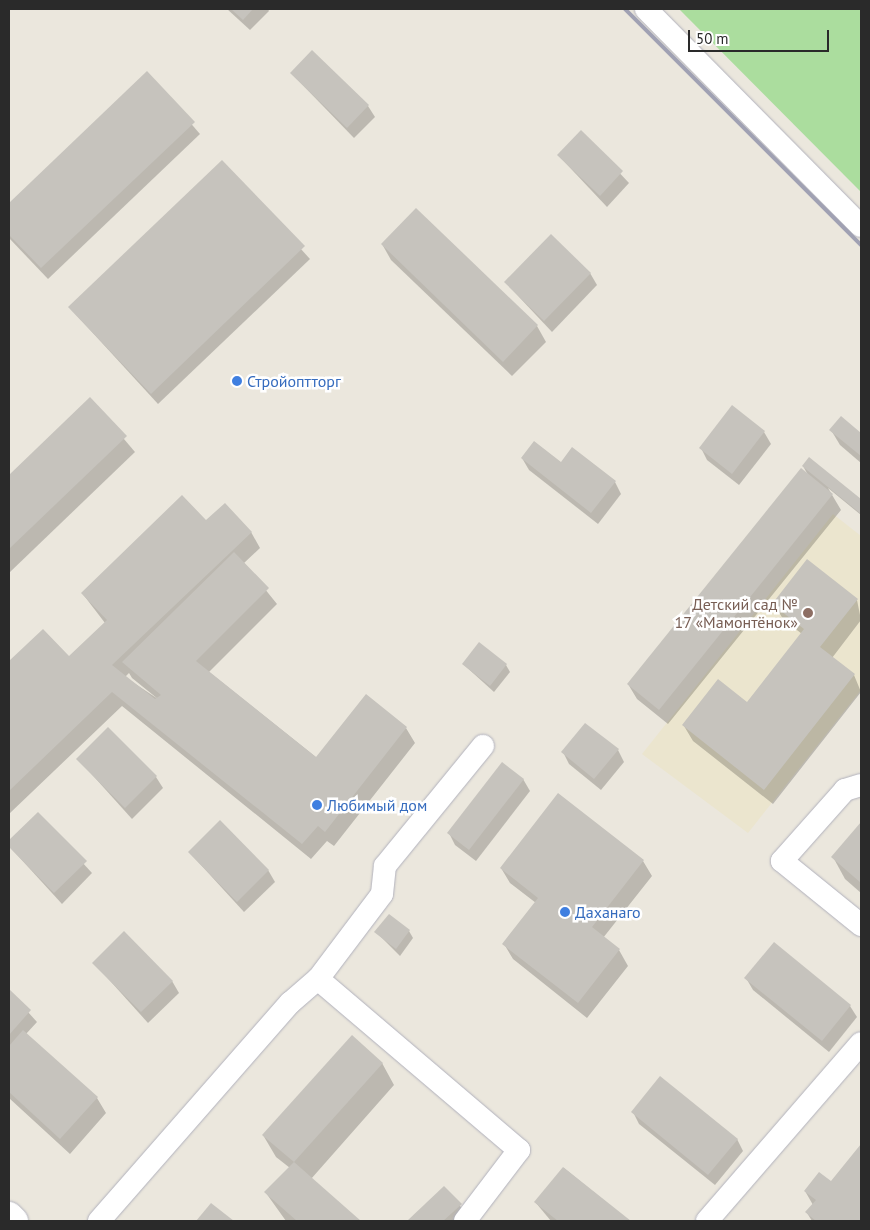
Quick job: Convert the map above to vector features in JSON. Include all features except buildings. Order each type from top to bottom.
[{"type":"main road","points":[[9,1216],[14,1221]]},
{"type":"street","points":[[646,9],[861,226]]},
{"type":"street","points":[[99,1221],[290,1003],[318,979],[382,894],[385,866],[483,746]]},
{"type":"street","points":[[861,785],[845,790],[782,861],[861,925]]},
{"type":"street","points":[[318,979],[519,1150],[465,1221]]},
{"type":"street","points":[[707,1221],[861,1043]]},
{"type":"shaded area","name":"Детский сад № 17 «Мамонтёнок»","points":[[833,514],[861,536],[861,690],[748,833],[642,754]]},
{"type":"green space","points":[[679,9],[861,9],[861,192]]},
{"type":"railway","points":[[625,9],[861,245]]},
{"type":"place","name":"Стройоптторг","points":[[237,381]]},
{"type":"place","name":"Детский сад № 17 «Мамонтёнок»","points":[[808,613]]},
{"type":"place","name":"Любимый дом","points":[[317,805]]},
{"type":"place","name":"Даханаго","points":[[565,912]]}]
